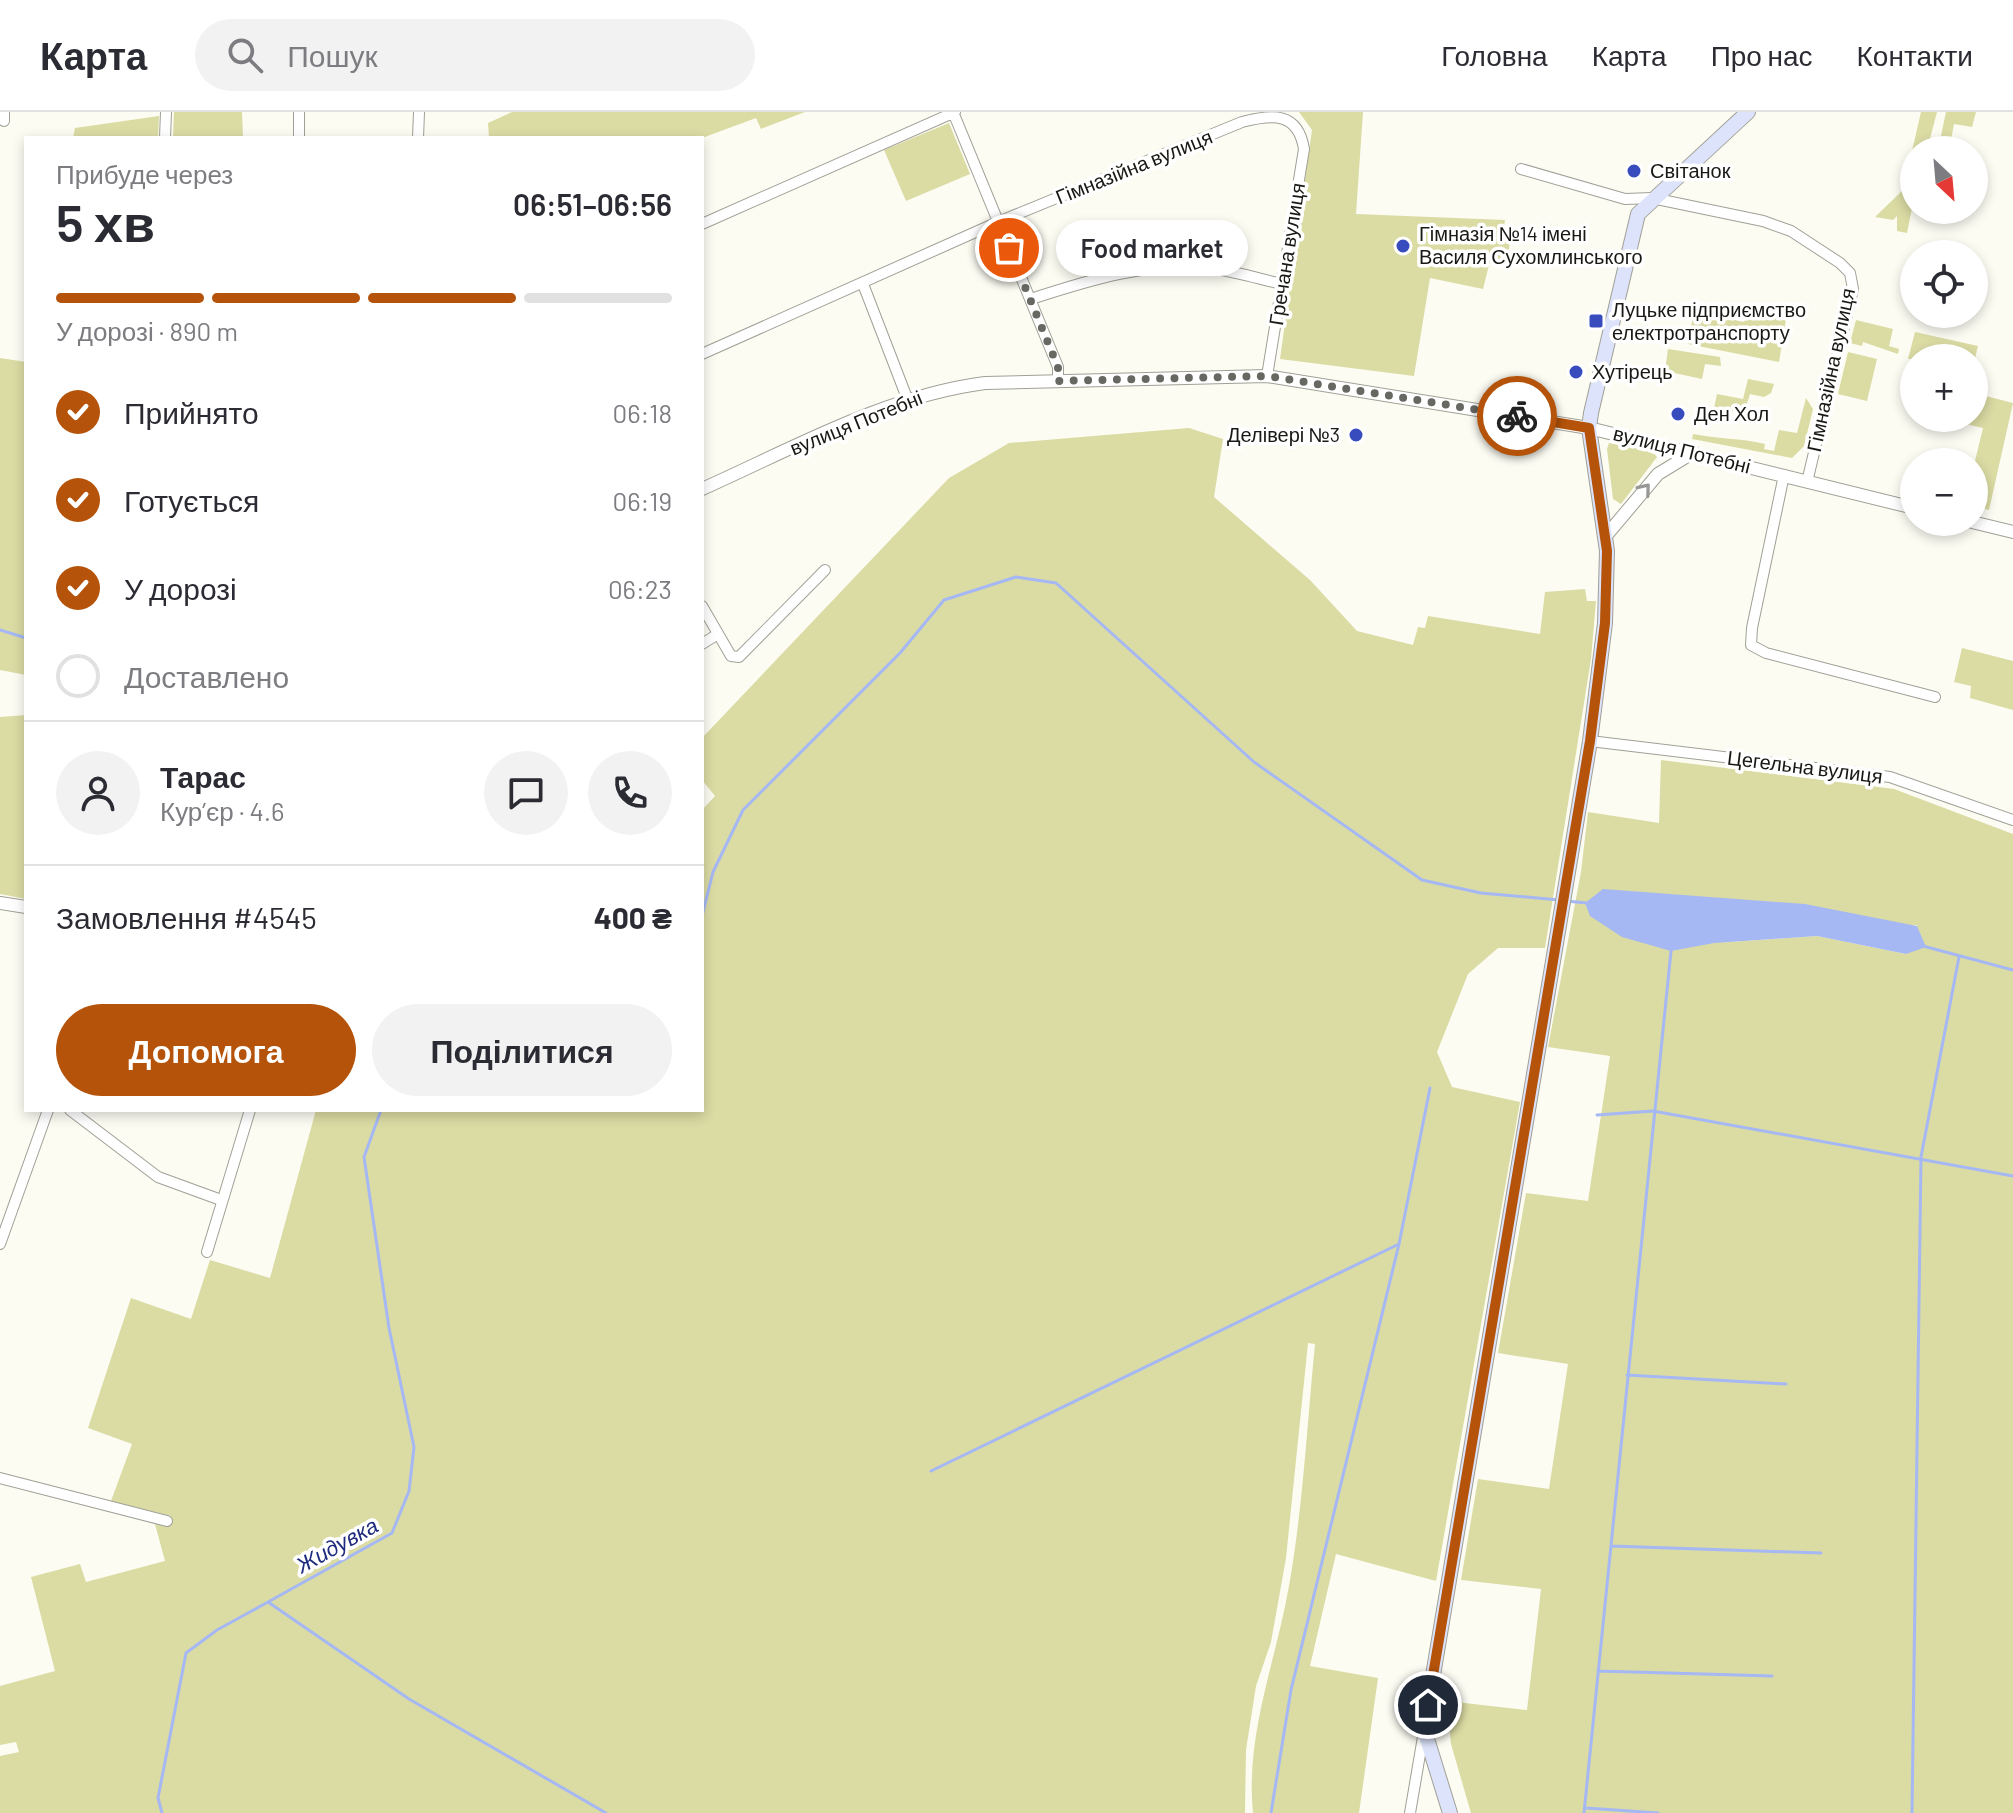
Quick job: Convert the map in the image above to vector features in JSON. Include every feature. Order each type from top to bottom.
[{"type":"main road","points":[[1450,1813],[1424,1729],[1590,741],[1605,623],[1605,537],[1589,428],[1634,224],[1652,198],[1739,115]]},
{"type":"street","points":[[165,136],[166,112]]},
{"type":"street","points":[[299,112],[299,136]]},
{"type":"street","points":[[418,136],[419,112]]},
{"type":"street","points":[[704,223],[953,112],[1058,367],[1058,381]]},
{"type":"street","name":"Гімназійна вулиця","points":[[704,353],[998,222],[1242,122],[1264,117],[1283,118],[1302,132]]},
{"type":"street","name":"Гречана вулиця","points":[[1267,376],[1304,149],[1302,132]]},
{"type":"street","name":"Гімназійна вулиця","points":[[1521,169],[1625,199],[1652,198],[1763,221],[1791,231],[1818,246],[1850,273],[1853,289],[1807,482]]},
{"type":"street","points":[[1031,299],[1089,281],[1160,268],[1213,269],[1282,284]]},
{"type":"street","points":[[863,284],[907,398]]},
{"type":"street","name":"вулиця Потебні","points":[[704,488],[907,398],[985,383],[1267,376],[1589,428],[1900,505]]},
{"type":"street","points":[[1605,537],[1658,474],[1694,452]]},
{"type":"street","points":[[1784,475],[1751,645],[1766,653],[1935,697]]},
{"type":"street","points":[[1988,526],[2013,532]]},
{"type":"street","points":[[704,610],[731,656],[739,657],[825,570]]},
{"type":"street","points":[[704,643],[718,634]]},
{"type":"street","name":"Цегельна вулиця","points":[[1590,741],[1890,777],[2013,820]]},
{"type":"street","points":[[0,903],[24,907]]},
{"type":"street","points":[[0,1244],[47,1112]]},
{"type":"street","points":[[73,1112],[158,1177],[221,1200]]},
{"type":"street","points":[[207,1252],[249,1112]]},
{"type":"street","points":[[0,1478],[167,1521]]},
{"type":"street","points":[[1410,1813],[1424,1729]]},
{"type":"green space","points":[[174,112],[242,112],[243,136],[173,136]]},
{"type":"green space","points":[[512,112],[805,112],[761,129],[756,118],[704,137],[489,136],[488,123]]},
{"type":"green space","name":"Гімназія №14 імені Василя Сухомлинського","points":[[1299,112],[1363,112],[1356,214],[1505,220],[1502,241],[1510,243],[1507,260],[1490,261],[1483,289],[1430,278],[1414,376],[1280,359],[1312,130]]},
{"type":"green space","points":[[1921,112],[1937,112],[1931,136],[1915,136]]},
{"type":"green space","points":[[1946,112],[1976,112],[1972,127],[1954,124],[1952,136],[1941,136]]},
{"type":"green space","points":[[159,116],[158,136],[73,136],[75,128]]},
{"type":"green space","points":[[949,123],[970,174],[906,201],[884,150]]},
{"type":"green space","points":[[1900,193],[1900,224],[1909,224],[1907,233],[1897,231],[1897,216],[1893,220],[1875,217]]},
{"type":"green space","points":[[1705,302],[1705,312],[1720,312],[1720,316],[1743,322],[1761,312],[1786,319],[1779,362],[1688,344],[1694,310]]},
{"type":"green space","points":[[1856,320],[1893,329],[1889,346],[1899,349],[1898,354],[1863,342],[1862,346],[1850,343]]},
{"type":"green space","points":[[1915,332],[1969,344],[1912,344]]},
{"type":"green space","points":[[1668,349],[1720,357],[1721,366],[1705,364],[1702,379],[1665,371]]},
{"type":"green space","points":[[1848,352],[1877,359],[1867,401],[1838,394]]},
{"type":"green space","points":[[0,358],[24,362],[24,675],[0,670]]},
{"type":"green space","points":[[1748,379],[1774,384],[1771,393],[1764,397],[1750,394],[1744,413],[1714,408],[1717,394],[1743,399]]},
{"type":"green space","points":[[1988,397],[2013,403],[1989,510],[1988,448],[1978,448],[1982,432],[1988,432]]},
{"type":"green space","points":[[1806,398],[1813,409],[1804,446],[1792,458],[1692,439],[1693,434],[1747,441],[1765,444],[1764,449],[1774,451],[1779,430],[1797,433]]},
{"type":"green space","points":[[1189,428],[1223,439],[1214,497],[1310,580],[1357,631],[1413,645],[1418,627],[1425,628],[1428,616],[1540,634],[1545,592],[1585,589],[1587,601],[1596,601],[1591,659],[1545,948],[1498,948],[1468,974],[1437,1052],[1452,1087],[1520,1102],[1436,1581],[1336,1554],[1310,1666],[1378,1678],[1359,1813],[1253,1813],[1253,1755],[1257,1727],[1289,1586],[1298,1526],[1315,1344],[1308,1343],[1286,1558],[1271,1642],[1256,1686],[1246,1750],[1245,1813],[0,1813],[0,1756],[19,1752],[16,1742],[0,1745],[0,1686],[55,1671],[31,1577],[80,1564],[86,1582],[165,1561],[155,1524],[169,1527],[171,1516],[111,1501],[132,1444],[88,1428],[131,1298],[191,1319],[210,1260],[270,1278],[315,1112],[704,1112],[704,808],[715,796],[704,782],[704,736],[949,478],[1009,443]]},
{"type":"green space","points":[[1609,443],[1652,451],[1657,457],[1621,504],[1613,499],[1607,449]]},
{"type":"green space","points":[[1962,648],[2013,661],[2013,710],[1970,698],[1971,686],[1954,682]]},
{"type":"green space","points":[[24,715],[24,899],[0,894],[0,717]]},
{"type":"green space","points":[[1661,760],[1894,789],[2013,834],[2013,1813],[1471,1813],[1451,1744],[1447,1701],[1527,1710],[1541,1589],[1461,1580],[1478,1479],[1549,1489],[1568,1364],[1498,1353],[1526,1193],[1588,1201],[1610,1056],[1548,1047],[1581,872],[1588,812],[1659,823]],"holes":[[[1917,925],[1906,954],[1817,936],[1715,943]]]},
{"type":"water","points":[[1603,889],[1805,904],[1917,926],[1926,947],[1906,954],[1817,936],[1714,943],[1671,951],[1622,937],[1590,916],[1585,903]]},
{"type":"waterway","points":[[704,908],[713,872],[743,810],[900,653],[944,600],[1016,577],[1056,583],[1254,762],[1422,880],[1481,893],[1559,900]]},
{"type":"waterway","name":"Жидувка","points":[[0,630],[24,637]]},
{"type":"waterway","points":[[1566,901],[1587,903]]},
{"type":"waterway","points":[[1923,946],[2013,970]]},
{"type":"waterway","points":[[1584,1813],[1671,951]]},
{"type":"waterway","points":[[1912,1813],[1921,1157],[1959,957]]},
{"type":"waterway","points":[[1271,1813],[1291,1690],[1399,1244],[1430,1088]]},
{"type":"waterway","points":[[1597,1115],[1653,1111],[2013,1176]]},
{"type":"waterway","name":"Жидувка","points":[[380,1112],[364,1157],[389,1328],[414,1447],[409,1491],[392,1533],[268,1602],[409,1699],[606,1813]]},
{"type":"waterway","points":[[931,1471],[1399,1244]]},
{"type":"waterway","points":[[1627,1375],[1786,1384]]},
{"type":"waterway","points":[[1611,1546],[1821,1553]]},
{"type":"waterway","points":[[162,1813],[158,1798],[186,1653],[217,1630],[268,1602]]},
{"type":"waterway","points":[[1598,1671],[1772,1676]]},
{"type":"waterway","points":[[1586,1808],[1658,1813]]},
{"type":"way so far","points":[[1009,248],[1058,367],[1058,381],[1267,376],[1517,416]]},
{"type":"place","name":"Світанок","points":[[1634,171]]},
{"type":"place","name":"Гімназія №14 імені Василя Сухомлинського","points":[[1403,246]]},
{"type":"place","name":"Food market","points":[[1009,248]]},
{"type":"place","name":"Луцьке підприємство електротранспорту","points":[[1596,321]]},
{"type":"place","name":"Хутірець","points":[[1576,372]]},
{"type":"place","name":"Ден Хол","points":[[1678,414]]},
{"type":"place","name":"Делівері №3","points":[[1356,435]]},
{"type":"route","points":[[1428,1705],[1590,741],[1605,623],[1607,551],[1589,428],[1517,416]]}]
